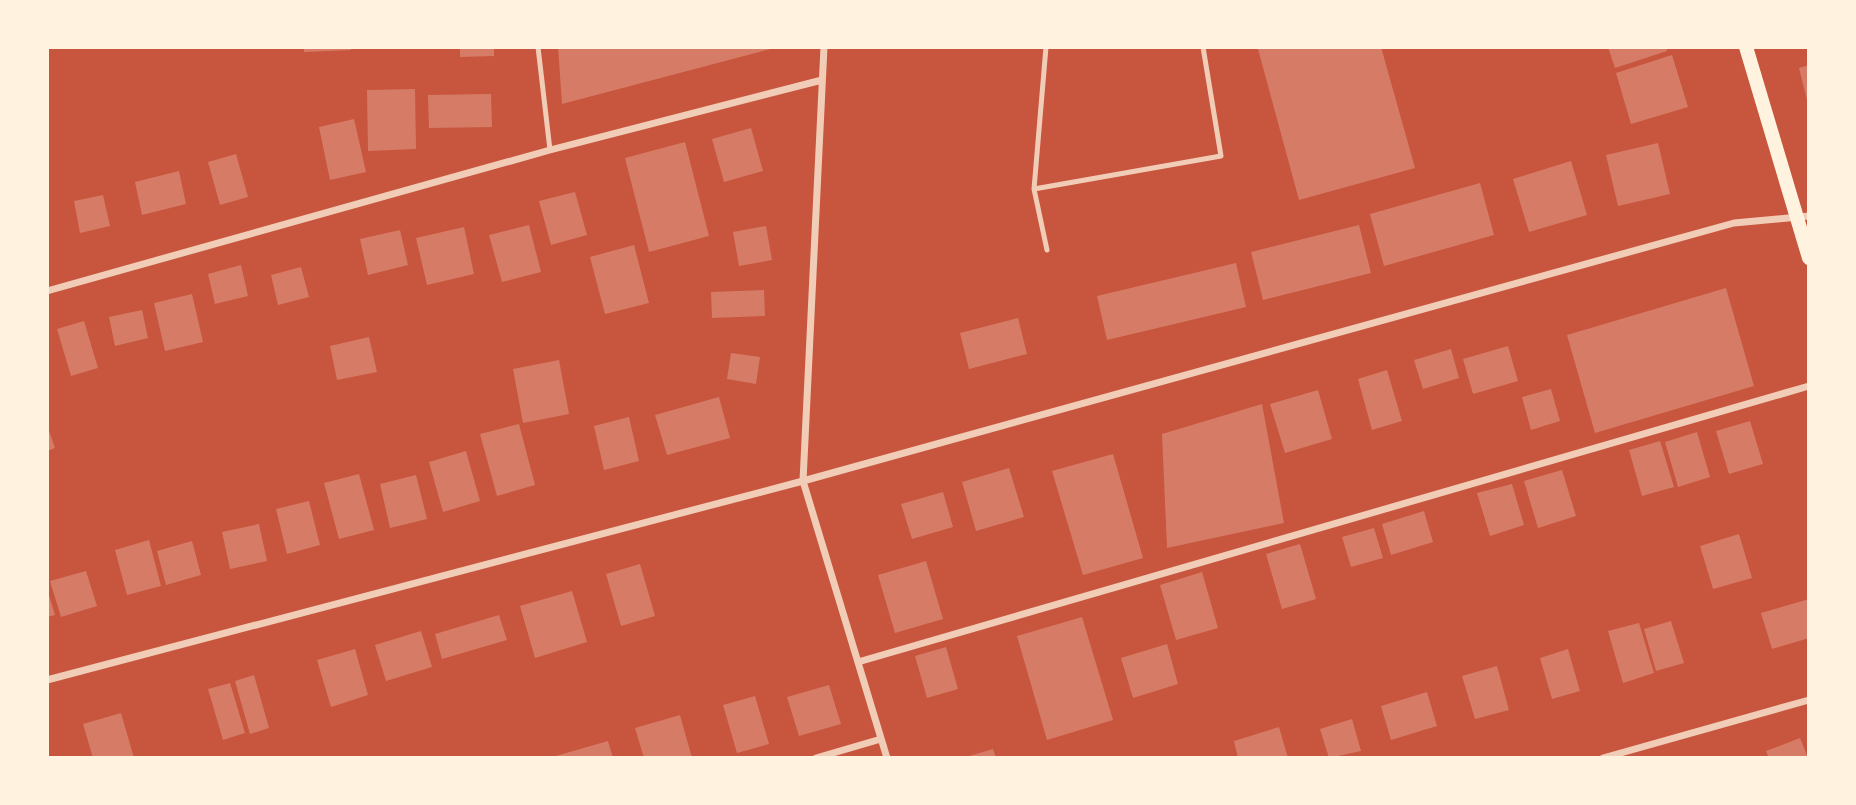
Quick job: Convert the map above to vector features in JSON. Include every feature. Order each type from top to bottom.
[{"type":"main road","points":[[1746,47],[1803,217],[1809,258]]},
{"type":"street","points":[[824,47],[803,481],[887,758]]},
{"type":"street","points":[[47,291],[550,150],[822,80]]},
{"type":"street","points":[[47,680],[803,481],[1734,223],[1803,217]]},
{"type":"street","points":[[858,662],[1809,386]]},
{"type":"street","points":[[1603,758],[1809,700]]},
{"type":"street","points":[[816,758],[881,739]]},
{"type":"lane","points":[[538,47],[550,150]]},
{"type":"lane","points":[[1046,47],[1034,189],[1048,250]]},
{"type":"lane","points":[[1034,189],[1221,156],[1203,47]]},
{"type":"building","points":[[304,47],[351,47],[351,50],[304,52]]},
{"type":"building","points":[[460,47],[494,47],[494,56],[460,57]]},
{"type":"building","points":[[558,47],[774,47],[774,48],[562,104]]},
{"type":"building","points":[[1381,47],[1415,168],[1299,200],[1258,49]]},
{"type":"building","points":[[1608,47],[1666,47],[1667,51],[1615,68]]},
{"type":"building","points":[[1672,55],[1688,107],[1631,124],[1616,73]]},
{"type":"building","points":[[1809,65],[1809,103],[1808,104],[1799,68]]},
{"type":"building","points":[[415,89],[416,149],[368,151],[367,90]]},
{"type":"building","points":[[491,94],[492,127],[429,128],[428,95]]},
{"type":"building","points":[[354,119],[366,172],[330,180],[319,127]]},
{"type":"building","points":[[751,128],[763,171],[724,182],[712,139]]},
{"type":"building","points":[[685,142],[709,236],[649,252],[625,158]]},
{"type":"building","points":[[1658,143],[1670,194],[1618,206],[1606,155]]},
{"type":"building","points":[[236,154],[248,197],[220,205],[208,162]]},
{"type":"building","points":[[1571,161],[1587,215],[1529,232],[1513,179]]},
{"type":"building","points":[[179,171],[186,204],[142,215],[135,182]]},
{"type":"building","points":[[1480,183],[1494,235],[1384,266],[1370,214]]},
{"type":"building","points":[[575,192],[587,235],[551,245],[539,201]]},
{"type":"building","points":[[103,195],[110,226],[80,233],[74,201]]},
{"type":"building","points":[[529,225],[541,272],[502,282],[489,235]]},
{"type":"building","points":[[1359,225],[1371,273],[1263,300],[1251,252]]},
{"type":"building","points":[[766,226],[772,260],[739,266],[733,232]]},
{"type":"building","points":[[464,227],[474,274],[427,285],[416,238]]},
{"type":"building","points":[[400,230],[408,265],[368,275],[360,239]]},
{"type":"building","points":[[634,245],[649,303],[605,314],[590,257]]},
{"type":"building","points":[[1236,263],[1246,307],[1107,340],[1097,296]]},
{"type":"building","points":[[241,265],[248,296],[215,304],[208,274]]},
{"type":"building","points":[[301,267],[309,297],[278,305],[271,275]]},
{"type":"building","points":[[1726,288],[1754,386],[1595,433],[1567,335]]},
{"type":"building","points":[[764,290],[765,316],[712,318],[711,292]]},
{"type":"building","points":[[192,294],[203,342],[165,351],[154,303]]},
{"type":"building","points":[[142,310],[148,338],[115,346],[109,317]]},
{"type":"building","points":[[1018,318],[1027,354],[969,369],[960,333]]},
{"type":"building","points":[[84,321],[98,368],[71,376],[57,329]]},
{"type":"building","points":[[369,337],[377,372],[337,380],[330,346]]},
{"type":"building","points":[[1508,346],[1518,381],[1473,394],[1463,359]]},
{"type":"building","points":[[1451,349],[1459,378],[1423,389],[1414,360]]},
{"type":"building","points":[[731,353],[760,357],[756,384],[727,379]]},
{"type":"building","points":[[559,360],[569,414],[523,423],[513,369]]},
{"type":"building","points":[[1387,370],[1402,421],[1372,430],[1358,379]]},
{"type":"building","points":[[1551,389],[1560,421],[1531,430],[1522,397]]},
{"type":"building","points":[[1318,390],[1332,439],[1285,453],[1270,404]]},
{"type":"building","points":[[719,397],[730,438],[667,455],[655,415]]},
{"type":"building","points":[[1262,404],[1284,523],[1167,548],[1162,434]]},
{"type":"building","points":[[629,417],[639,461],[604,470],[594,426]]},
{"type":"building","points":[[1750,421],[1763,464],[1729,474],[1716,431]]},
{"type":"building","points":[[519,424],[535,485],[497,496],[480,434]]},
{"type":"building","points":[[47,425],[55,448],[47,451]]},
{"type":"building","points":[[1697,432],[1710,477],[1678,487],[1665,442]]},
{"type":"building","points":[[1660,441],[1674,487],[1642,496],[1629,450]]},
{"type":"building","points":[[466,451],[480,501],[443,512],[429,462]]},
{"type":"building","points":[[1113,454],[1143,558],[1083,575],[1052,471]]},
{"type":"building","points":[[1009,468],[1024,517],[976,531],[962,482]]},
{"type":"building","points":[[1562,470],[1576,516],[1538,528],[1524,481]]},
{"type":"building","points":[[359,474],[374,530],[339,539],[324,483]]},
{"type":"building","points":[[416,475],[427,519],[390,528],[380,484]]},
{"type":"building","points":[[1512,484],[1524,525],[1490,536],[1477,493]]},
{"type":"building","points":[[943,492],[953,527],[912,539],[901,504]]},
{"type":"building","points":[[309,501],[320,545],[287,554],[276,509]]},
{"type":"building","points":[[1424,511],[1433,542],[1391,555],[1382,524]]},
{"type":"building","points":[[259,524],[267,561],[230,569],[222,532]]},
{"type":"building","points":[[1374,528],[1383,558],[1351,567],[1342,537]]},
{"type":"building","points":[[1739,534],[1752,578],[1713,589],[1700,546]]},
{"type":"building","points":[[149,540],[161,586],[127,595],[115,550]]},
{"type":"building","points":[[192,541],[201,575],[166,585],[157,551]]},
{"type":"building","points":[[1300,544],[1316,599],[1282,609],[1266,554]]},
{"type":"building","points":[[926,561],[943,619],[895,633],[878,575]]},
{"type":"building","points":[[640,564],[655,616],[621,626],[606,574]]},
{"type":"building","points":[[86,571],[97,606],[61,617],[50,581]]},
{"type":"building","points":[[1202,572],[1218,628],[1176,640],[1160,585]]},
{"type":"building","points":[[47,589],[55,615],[47,617]]},
{"type":"building","points":[[572,591],[587,642],[535,658],[520,606]]},
{"type":"building","points":[[1809,599],[1809,638],[1772,649],[1761,613]]},
{"type":"building","points":[[499,615],[507,640],[442,659],[435,634]]},
{"type":"building","points":[[1082,617],[1113,720],[1047,740],[1017,636]]},
{"type":"building","points":[[1671,621],[1684,663],[1656,671],[1644,629]]},
{"type":"building","points":[[1639,623],[1654,673],[1623,683],[1608,631]]},
{"type":"building","points":[[421,631],[432,667],[386,681],[375,645]]},
{"type":"building","points":[[1167,644],[1178,684],[1133,698],[1121,658]]},
{"type":"building","points":[[946,647],[958,689],[927,698],[915,656]]},
{"type":"building","points":[[355,649],[368,695],[331,707],[317,660]]},
{"type":"building","points":[[1568,649],[1580,691],[1552,699],[1540,658]]},
{"type":"building","points":[[1497,666],[1509,710],[1475,719],[1462,676]]},
{"type":"building","points":[[254,675],[269,728],[250,734],[235,681]]},
{"type":"building","points":[[230,683],[245,733],[223,740],[208,689]]},
{"type":"building","points":[[829,685],[841,724],[799,736],[787,697]]},
{"type":"building","points":[[1427,692],[1437,726],[1391,740],[1381,706]]},
{"type":"building","points":[[755,696],[769,744],[737,753],[723,705]]},
{"type":"building","points":[[121,713],[134,758],[93,758],[83,724]]},
{"type":"building","points":[[680,715],[692,758],[644,758],[635,728]]},
{"type":"building","points":[[1352,719],[1361,751],[1329,758],[1320,729]]},
{"type":"building","points":[[1279,727],[1288,758],[1238,758],[1234,741]]},
{"type":"building","points":[[1800,738],[1808,758],[1769,758],[1766,751]]},
{"type":"building","points":[[608,741],[613,758],[552,758],[552,757]]},
{"type":"building","points":[[993,749],[996,758],[966,758],[966,757]]}]
